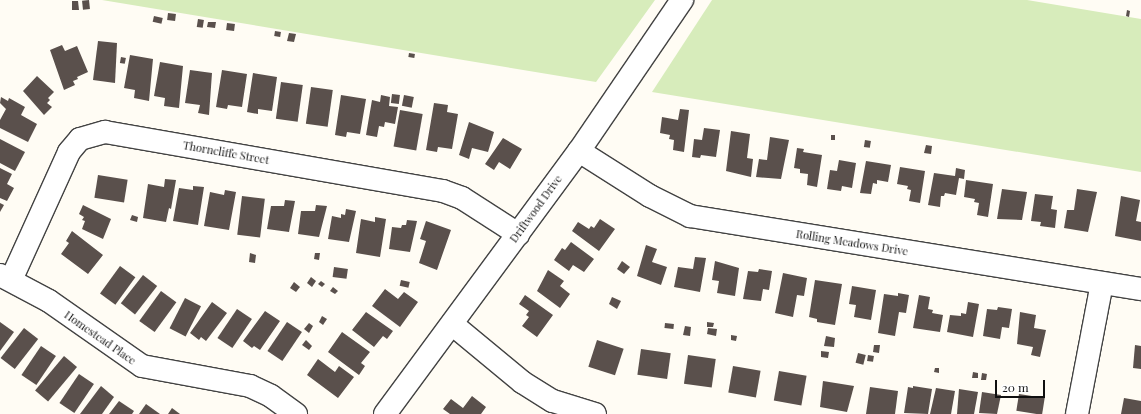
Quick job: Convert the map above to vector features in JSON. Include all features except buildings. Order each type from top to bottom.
[{"type":"street","name":"Driftwood Drive","points":[[385,414],[579,151],[682,0]]},
{"type":"street","name":"Thorncliffe Street","points":[[5,277],[69,152],[80,139],[106,132],[443,191],[462,198],[518,234]]},
{"type":"street","name":"Rolling Meadows Drive","points":[[579,151],[650,196],[690,216],[1141,289]]},
{"type":"street","name":"Homestead Place","points":[[5,277],[49,301],[142,366],[250,386],[271,396],[296,414]]},
{"type":"street","points":[[1077,414],[1102,283]]},
{"type":"street","points":[[452,324],[522,382],[553,401],[595,414]]},
{"type":"green space","points":[[102,0],[655,0],[596,82]]},
{"type":"green space","points":[[712,0],[1027,0],[1141,19],[1141,172],[652,92]]}]
